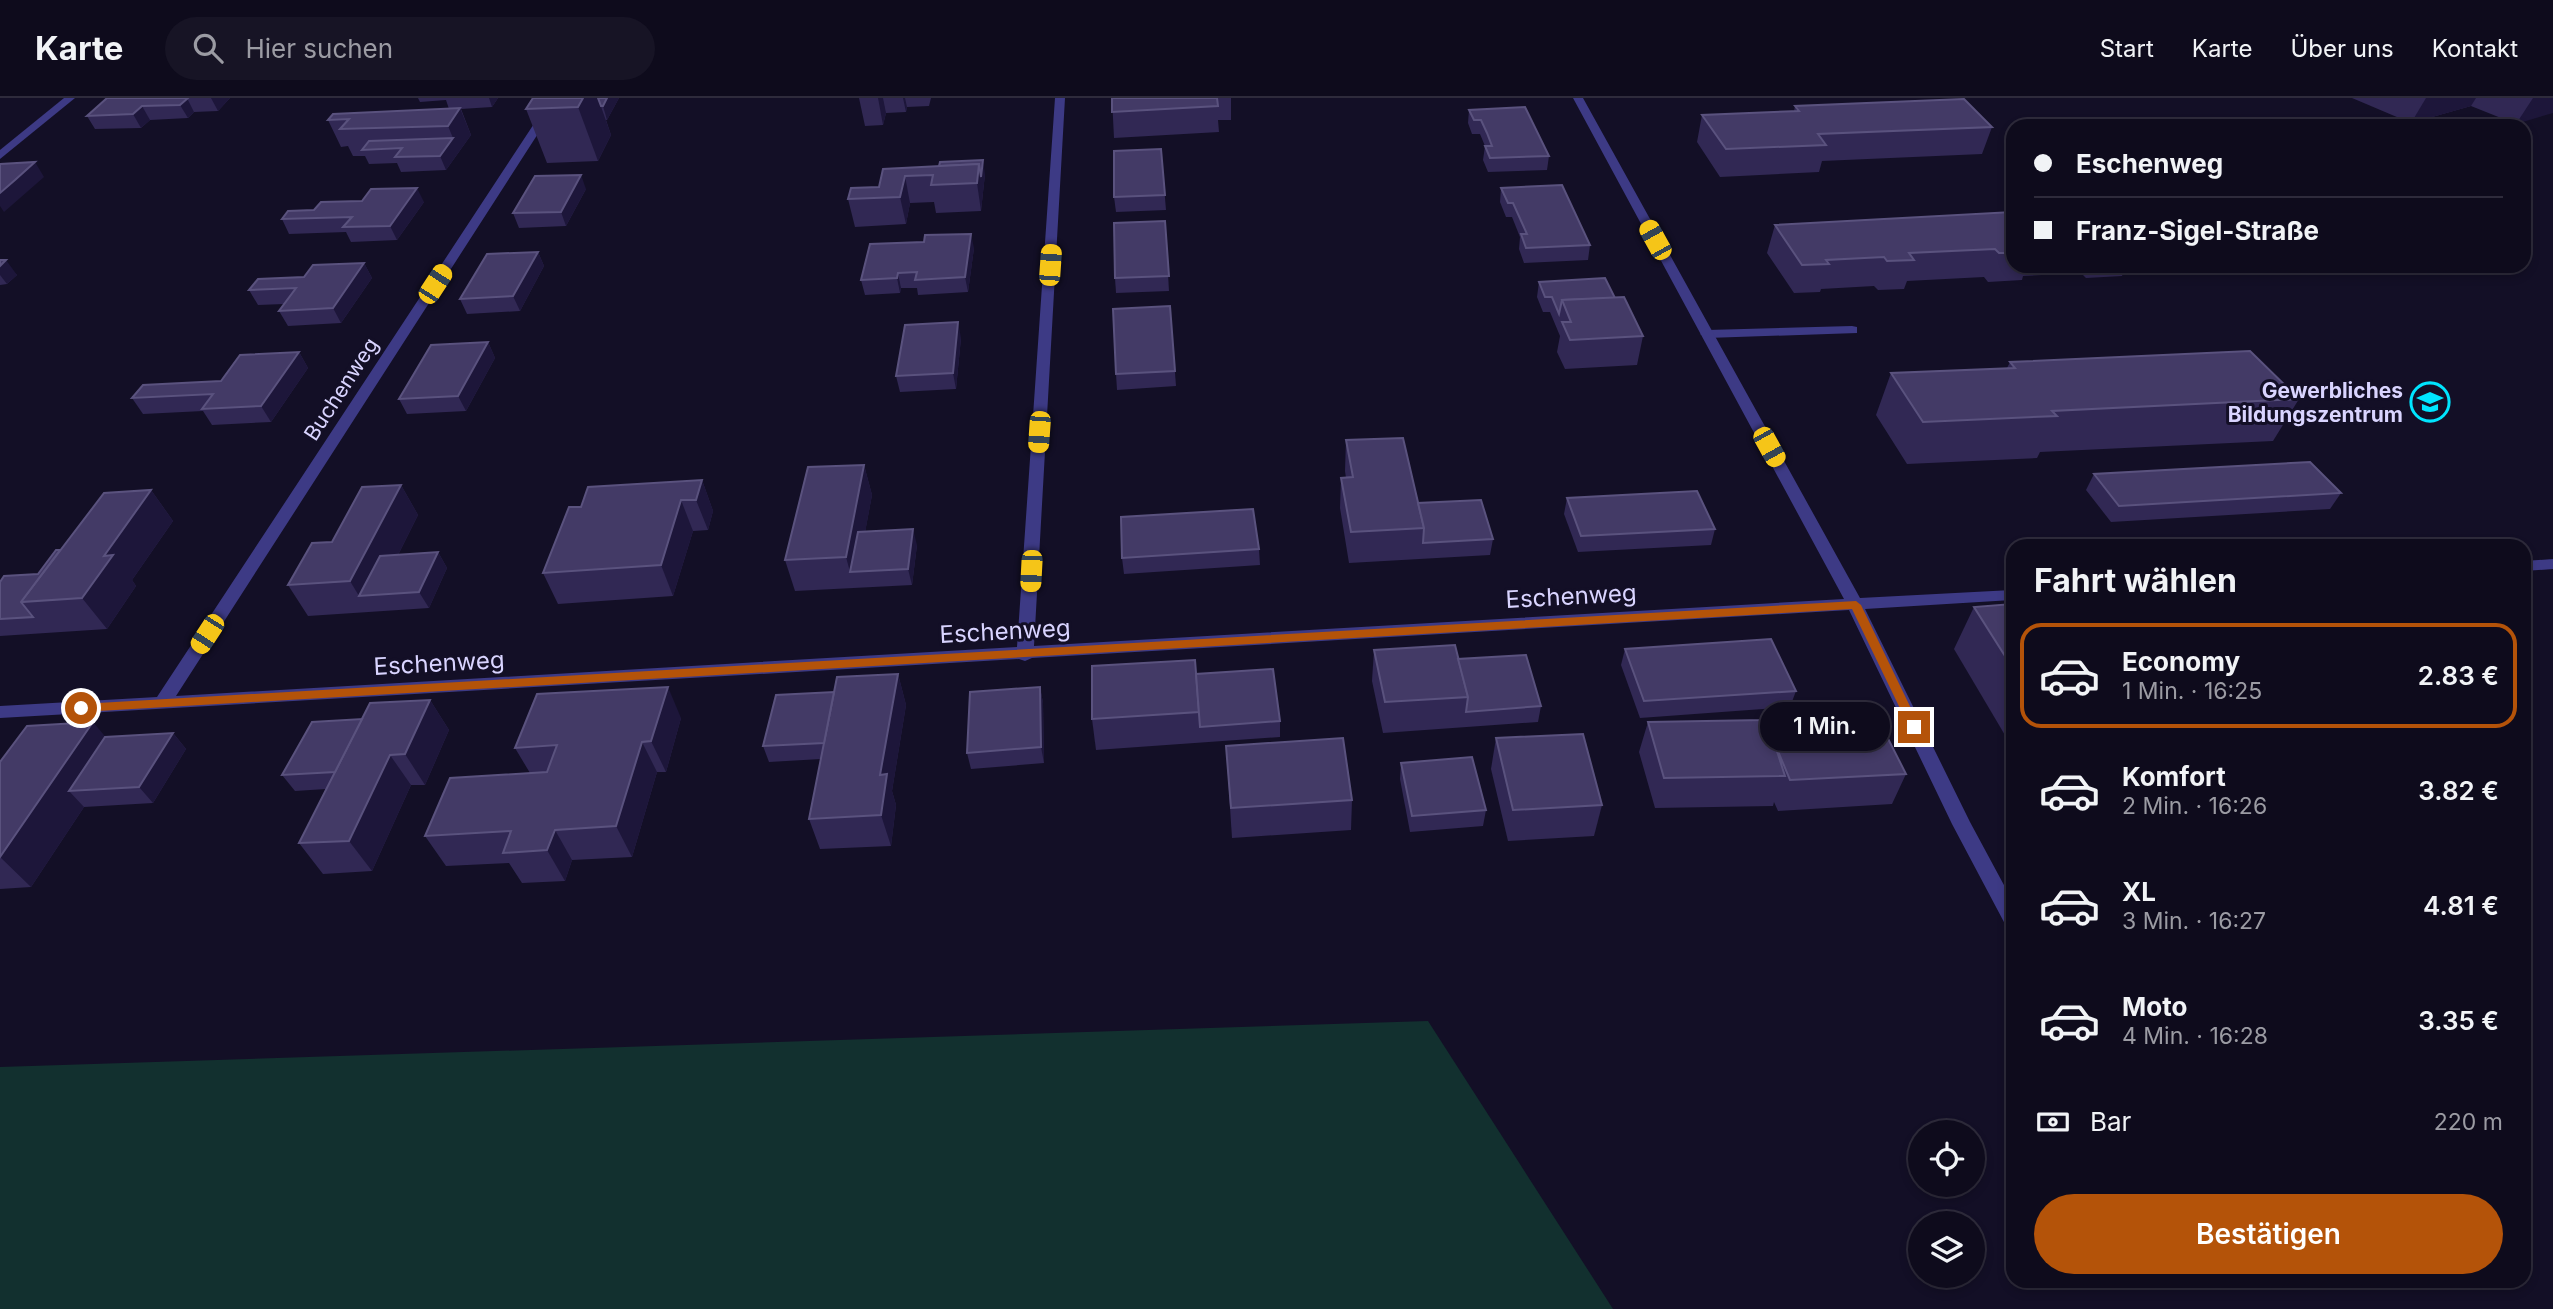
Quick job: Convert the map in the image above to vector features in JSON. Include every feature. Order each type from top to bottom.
[{"type":"street","points":[[0,156],[70,98]]},
{"type":"street","name":"Buchenweg","points":[[161,704],[556,98]]},
{"type":"street","points":[[1026,655],[1060,98]]},
{"type":"street","points":[[1578,98],[1856,605],[1962,824],[2006,907]]},
{"type":"street","points":[[1707,334],[1852,330]]},
{"type":"street","points":[[2531,566],[2553,564]]},
{"type":"street","name":"Eschenweg","points":[[0,712],[1026,655],[2006,596]]},
{"type":"green space","points":[[1428,1021],[1613,1309],[0,1309],[0,1067]]},
{"type":"building","points":[[107,98],[188,98],[180,105],[142,106],[133,114],[87,116]]},
{"type":"building","points":[[533,98],[583,98],[578,107],[526,109]]},
{"type":"building","points":[[598,98],[607,98],[603,106],[601,106]]},
{"type":"building","points":[[1112,98],[1217,98],[1218,106],[1112,112]]},
{"type":"building","points":[[1964,99],[1992,127],[1818,134],[1826,145],[1726,149],[1702,115],[1799,111],[1795,106]]},
{"type":"building","points":[[1525,107],[1549,156],[1490,158],[1485,146],[1492,146],[1487,133],[1481,120],[1474,120],[1469,110]]},
{"type":"building","points":[[460,108],[448,126],[340,129],[349,119],[328,120],[333,114]]},
{"type":"building","points":[[453,138],[440,156],[395,157],[402,148],[362,150],[369,141]]},
{"type":"building","points":[[1161,149],[1165,195],[1114,197],[1114,151]]},
{"type":"building","points":[[983,160],[981,177],[979,164],[939,166],[940,162]]},
{"type":"building","points":[[35,162],[15,180],[0,193],[0,164]]},
{"type":"building","points":[[979,164],[977,183],[931,185],[933,175],[905,176],[900,197],[848,199],[851,188],[879,187],[883,169]]},
{"type":"building","points":[[581,175],[561,212],[513,213],[535,176]]},
{"type":"building","points":[[1562,185],[1590,245],[1526,248],[1521,234],[1527,234],[1513,203],[1508,203],[1501,188]]},
{"type":"building","points":[[417,188],[390,226],[343,227],[352,217],[282,219],[288,211],[314,210],[321,202],[362,201],[371,189]]},
{"type":"building","points":[[2006,212],[2006,253],[1999,253],[1995,249],[1909,253],[1914,260],[1887,261],[1884,257],[1826,260],[1829,264],[1802,265],[1775,225]]},
{"type":"building","points":[[1165,221],[1169,276],[1115,278],[1114,223]]},
{"type":"building","points":[[971,234],[965,277],[915,280],[917,272],[898,273],[897,278],[861,280],[870,244],[924,242],[925,235]]},
{"type":"building","points":[[538,252],[513,296],[460,299],[487,254]]},
{"type":"building","points":[[364,263],[333,308],[279,311],[296,288],[249,290],[258,279],[304,277],[313,265]]},
{"type":"building","points":[[1605,278],[1615,298],[1562,300],[1559,314],[1552,297],[1545,297],[1539,282]]},
{"type":"building","points":[[1624,297],[1643,336],[1570,340],[1562,322],[1571,322],[1562,300]]},
{"type":"building","points":[[1170,306],[1175,371],[1116,374],[1113,309]]},
{"type":"building","points":[[958,322],[953,373],[896,376],[905,325]]},
{"type":"building","points":[[488,342],[458,396],[399,399],[431,345]]},
{"type":"building","points":[[2250,351],[2299,399],[2052,411],[2057,416],[1923,422],[1891,373],[2015,368],[2010,362]]},
{"type":"building","points":[[299,352],[261,406],[202,409],[213,394],[132,398],[143,385],[221,381],[240,355]]},
{"type":"building","points":[[1403,438],[1424,528],[1351,532],[1341,478],[1353,477],[1346,440]]},
{"type":"building","points":[[2310,462],[2341,493],[2119,506],[2094,474]]},
{"type":"building","points":[[864,465],[846,557],[785,560],[808,467]]},
{"type":"building","points":[[702,480],[696,500],[681,500],[661,565],[543,573],[569,507],[581,507],[588,487]]},
{"type":"building","points":[[401,485],[350,581],[288,585],[312,543],[332,542],[362,487]]},
{"type":"building","points":[[151,490],[104,556],[113,555],[82,598],[21,602],[104,493]]},
{"type":"building","points":[[1697,491],[1715,529],[1581,536],[1567,498]]},
{"type":"building","points":[[1481,500],[1493,539],[1423,543],[1424,528],[1418,503]]},
{"type":"building","points":[[1253,509],[1259,549],[1122,558],[1121,517]]},
{"type":"building","points":[[913,529],[908,569],[850,572],[858,532]]},
{"type":"building","points":[[56,550],[60,550],[21,602],[33,617],[0,619],[0,582],[4,576],[38,574]]},
{"type":"building","points":[[438,552],[419,592],[359,596],[380,556]]},
{"type":"building","points":[[2006,604],[2006,658],[1974,607]]},
{"type":"building","points":[[1771,639],[1796,691],[1644,701],[1625,649]]},
{"type":"building","points":[[1455,645],[1468,697],[1385,702],[1374,650]]},
{"type":"building","points":[[1526,655],[1541,706],[1466,712],[1468,697],[1458,659]]},
{"type":"building","points":[[1195,660],[1199,712],[1092,719],[1092,666]]},
{"type":"building","points":[[1273,669],[1280,721],[1200,727],[1196,674]]},
{"type":"building","points":[[898,674],[880,775],[887,774],[881,815],[809,819],[837,677]]},
{"type":"building","points":[[668,687],[651,741],[642,742],[616,826],[555,830],[547,850],[503,853],[511,831],[425,836],[450,778],[547,772],[557,745],[515,748],[537,694]]},
{"type":"building","points":[[1040,687],[1041,747],[967,753],[970,692]]},
{"type":"building","points":[[834,692],[824,743],[763,746],[776,695]]},
{"type":"building","points":[[430,700],[405,754],[390,755],[349,841],[299,843],[370,703]]},
{"type":"building","points":[[1875,713],[1906,774],[1790,780],[1773,739],[1785,776],[1664,778],[1648,722],[1765,720]]},
{"type":"building","points":[[362,719],[335,772],[282,775],[312,722]]},
{"type":"building","points":[[93,722],[0,857],[0,762],[27,726]]},
{"type":"building","points":[[173,733],[139,787],[69,791],[105,737]]},
{"type":"building","points":[[1583,734],[1602,805],[1513,810],[1496,738]]},
{"type":"building","points":[[1343,738],[1352,800],[1231,808],[1226,746]]},
{"type":"building","points":[[1472,757],[1486,810],[1412,816],[1401,763]]},
{"type":"place","name":"Gewerbliches Bildungszentrum","points":[[2430,402]]},
{"type":"route","points":[[81,708],[1856,605],[1914,727]]}]
